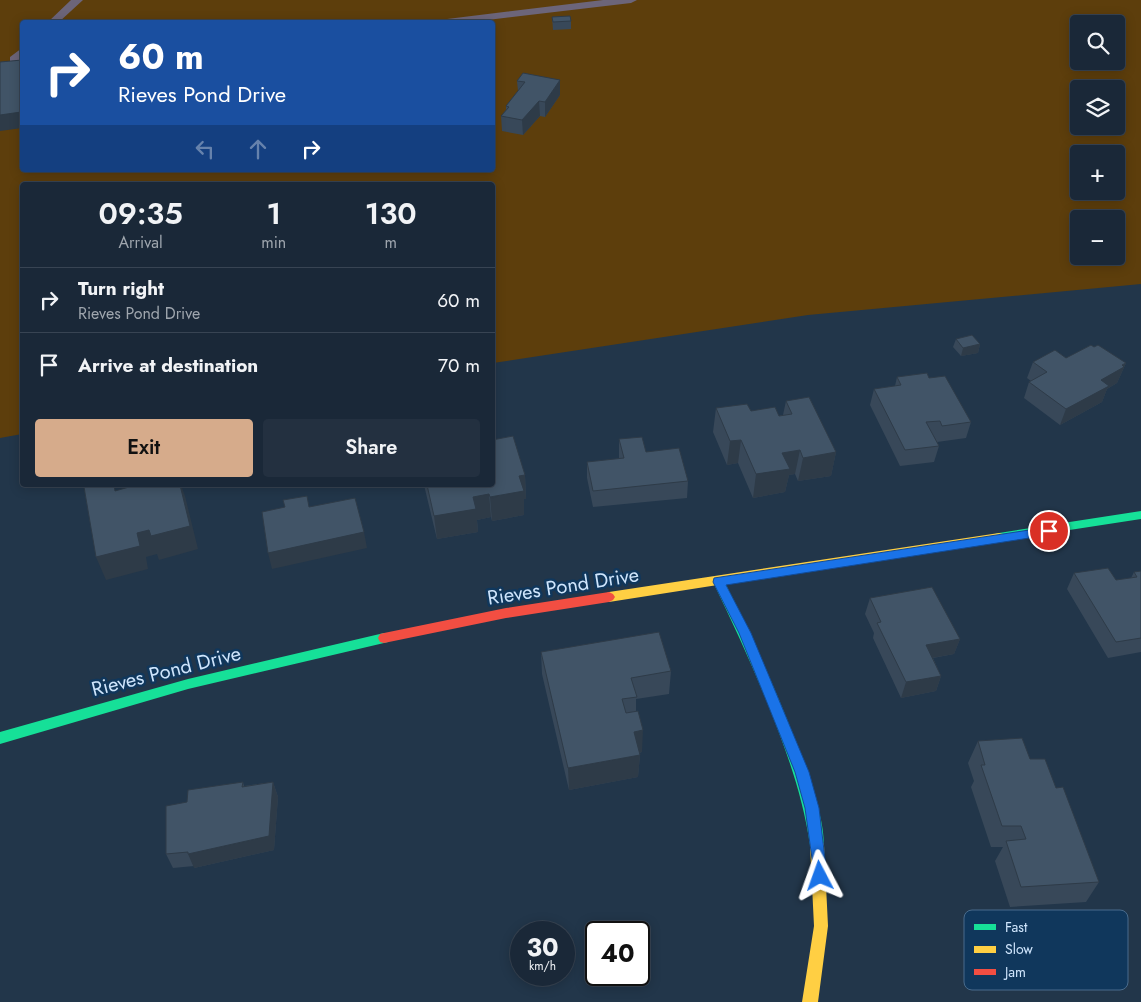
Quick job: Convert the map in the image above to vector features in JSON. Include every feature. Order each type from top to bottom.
[{"type":"street","name":"Rieves Pond Drive","points":[[0,738],[91,710],[193,683],[433,627],[506,613],[719,582],[1141,515]]},
{"type":"street","points":[[719,582],[748,642],[802,772],[812,808],[820,859],[821,926],[810,1002]]},
{"type":"lane","points":[[55,20],[77,0]]},
{"type":"lane","points":[[464,20],[631,0]]},
{"type":"shaded area","points":[[0,0],[1141,0],[1141,284],[808,315],[495,363],[495,182],[20,182],[20,434],[0,438]]},
{"type":"building","points":[[570,16],[571,21],[553,22],[552,17]]},
{"type":"building","points":[[20,60],[20,112],[0,115],[0,62]]},
{"type":"building","points":[[523,73],[560,80],[545,102],[539,101],[522,120],[501,116],[509,107],[506,106],[525,82],[517,81]]},
{"type":"building","points":[[972,335],[980,344],[963,348],[956,339]]},
{"type":"building","points":[[1091,345],[1094,347],[1098,345],[1126,363],[1122,365],[1124,367],[1101,380],[1109,386],[1066,409],[1029,382],[1047,372],[1033,362],[1055,350],[1066,358]]},
{"type":"building","points":[[927,373],[929,378],[945,376],[971,422],[942,426],[940,421],[926,422],[939,446],[905,450],[874,389],[901,385],[897,377]]},
{"type":"building","points":[[809,397],[836,452],[803,458],[800,450],[782,453],[790,469],[756,474],[741,440],[730,441],[716,408],[747,404],[751,411],[775,407],[779,416],[792,414],[786,401]]},
{"type":"building","points":[[513,436],[525,475],[519,476],[524,491],[490,497],[489,494],[473,497],[476,509],[434,516],[427,487],[495,487],[495,439]]},
{"type":"building","points":[[642,437],[646,452],[679,448],[688,481],[593,491],[587,462],[624,458],[619,439]]},
{"type":"building","points":[[84,487],[114,487],[115,491],[129,487],[180,487],[190,526],[151,536],[149,530],[137,533],[140,546],[96,557]]},
{"type":"building","points":[[307,496],[309,507],[355,498],[364,532],[268,553],[262,512],[285,507],[283,500]]},
{"type":"building","points":[[1108,568],[1116,580],[1137,577],[1134,572],[1141,571],[1141,638],[1116,642],[1074,573]]},
{"type":"building","points":[[932,587],[960,639],[926,645],[941,676],[906,682],[877,623],[881,622],[870,598]]},
{"type":"building","points":[[659,632],[671,671],[631,678],[637,697],[622,699],[626,713],[638,711],[643,730],[634,732],[640,755],[568,768],[541,652]]},
{"type":"building","points":[[1022,738],[1030,759],[1045,759],[1056,788],[1063,787],[1099,882],[1021,887],[1006,841],[1026,839],[1021,826],[1002,826],[981,765],[985,765],[978,741]]},
{"type":"building","points":[[243,782],[242,787],[273,782],[269,836],[188,854],[188,852],[166,854],[166,806],[187,802],[188,790]]},
{"type":"traffic: fast","points":[[999,537],[1141,515]]},
{"type":"traffic: fast","points":[[719,582],[755,659],[795,758],[806,791],[817,845]]},
{"type":"traffic: fast","points":[[0,738],[188,684],[384,638]]},
{"type":"traffic: slow","points":[[609,597],[999,537]]},
{"type":"traffic: slow","points":[[810,1002],[821,926],[817,845]]},
{"type":"traffic: jam","points":[[384,638],[506,613],[609,597]]},
{"type":"route","points":[[820,876],[820,859],[812,808],[802,772],[745,633],[719,582],[1049,531]]}]
